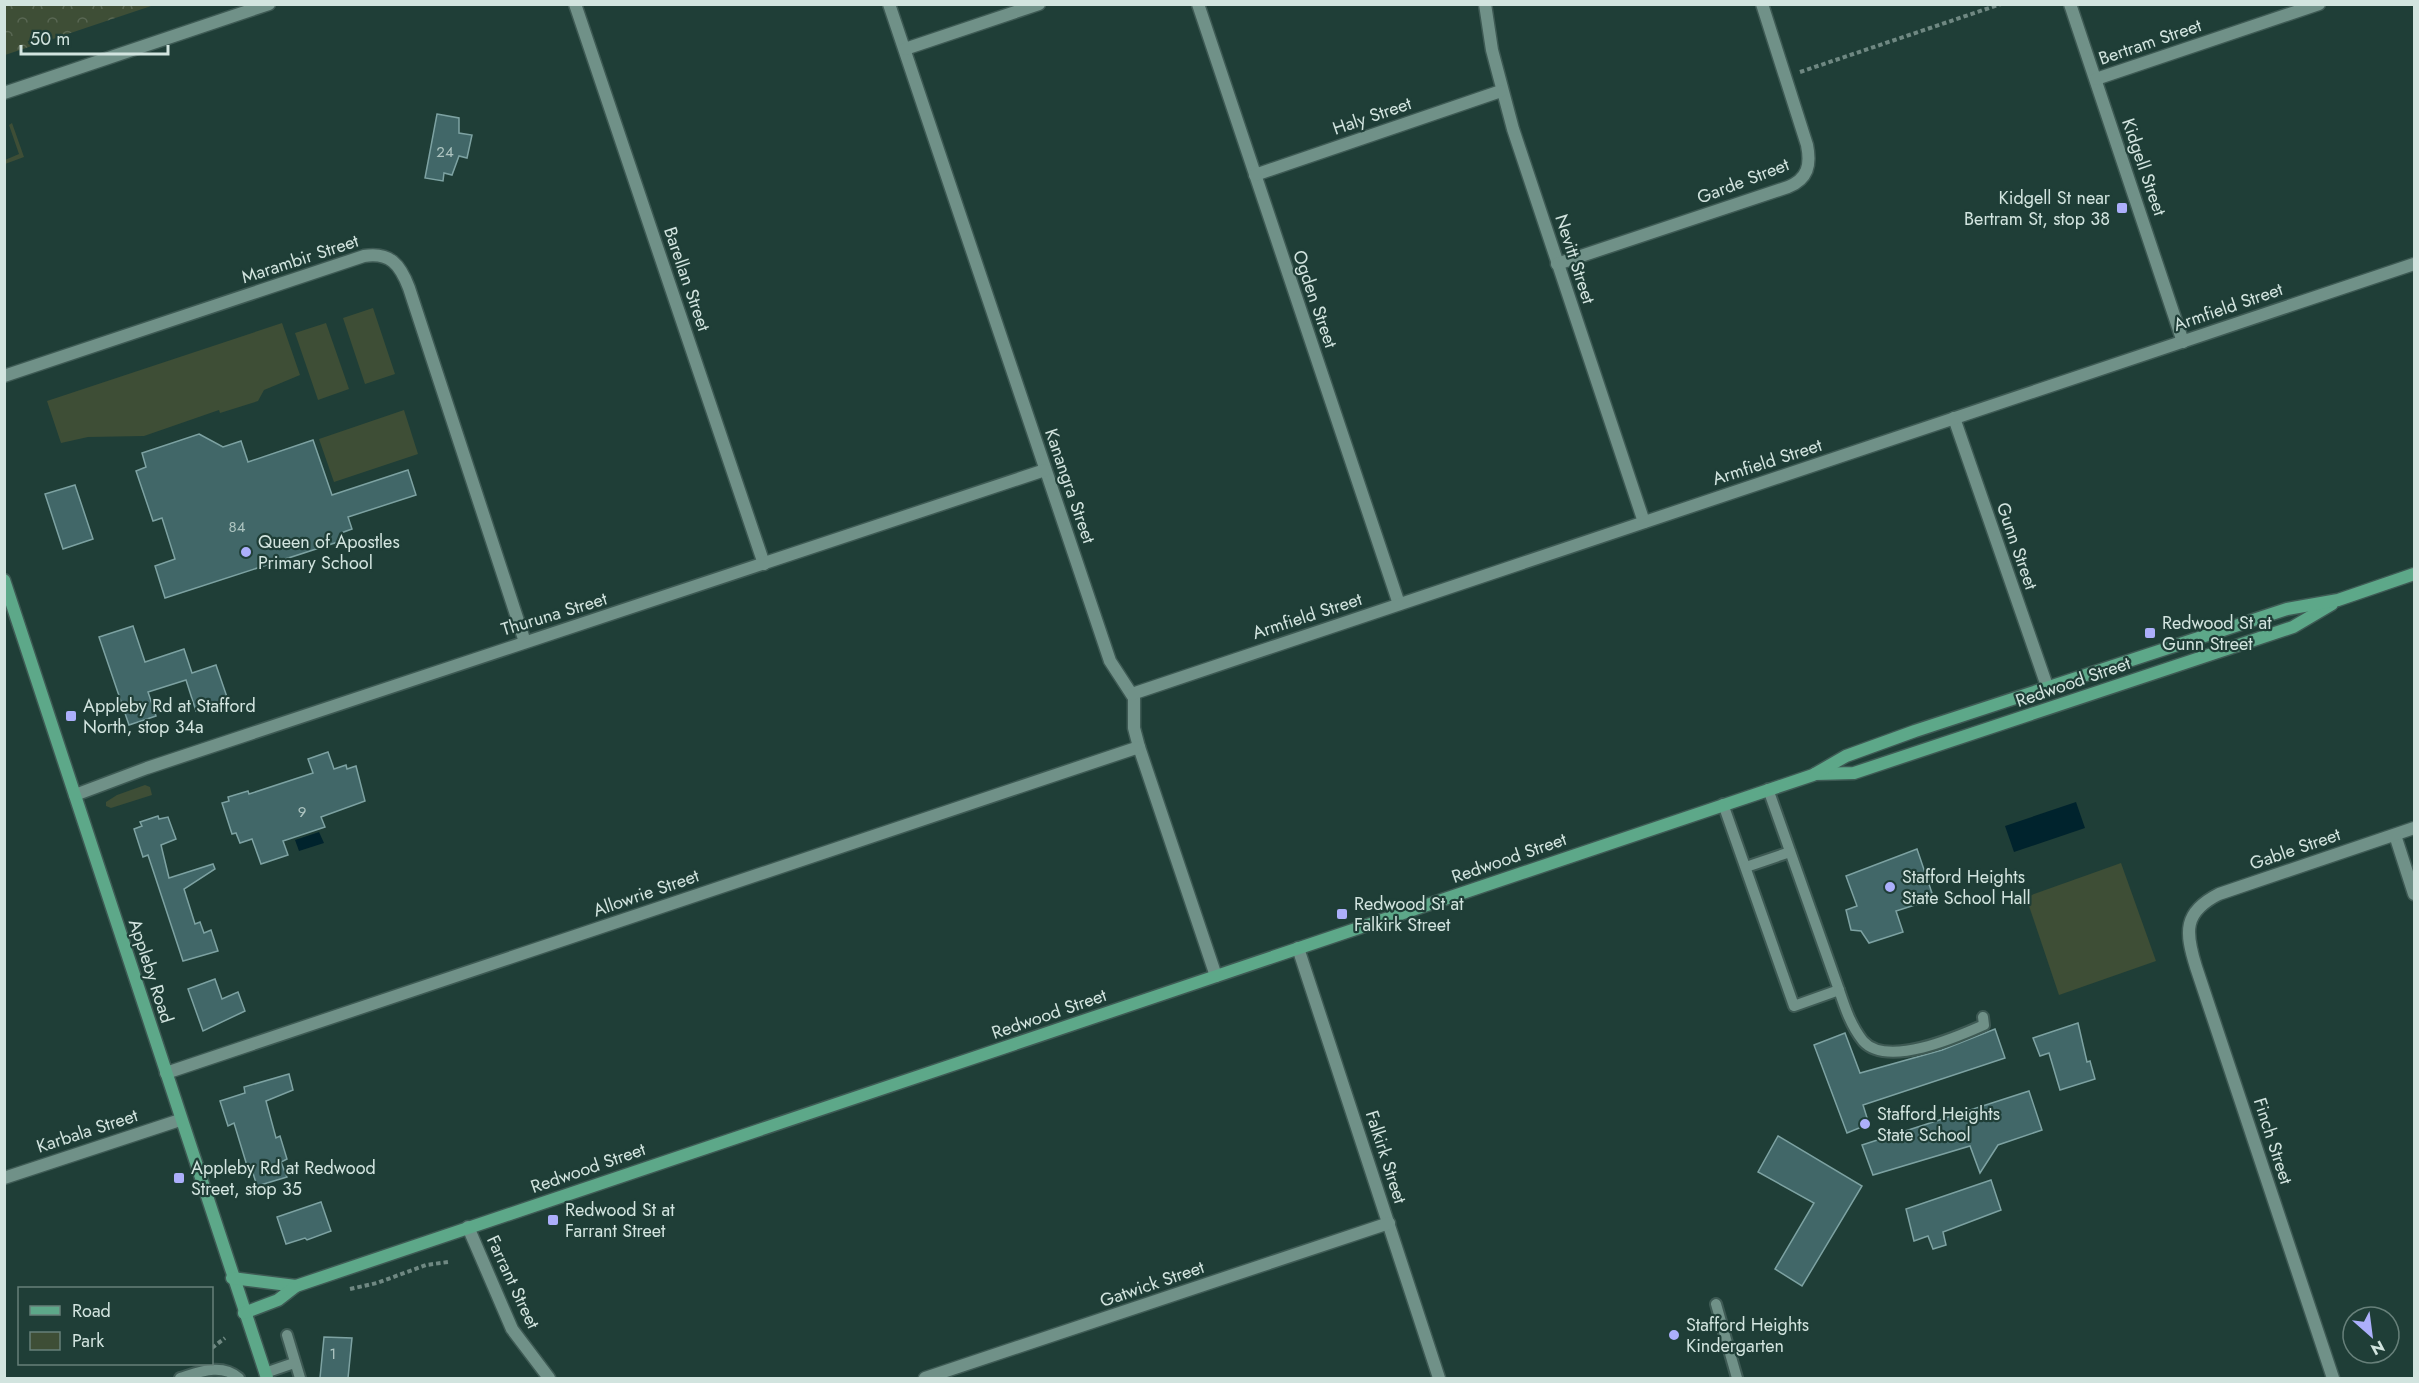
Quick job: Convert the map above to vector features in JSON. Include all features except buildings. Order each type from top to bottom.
[{"type":"street","points":[[4,93],[269,4]]},
{"type":"street","name":"Barellan Street","points":[[575,4],[764,564]]},
{"type":"street","name":"Kanangra Street","points":[[890,4],[1110,661],[1117,676],[1132,694]]},
{"type":"street","points":[[905,49],[1039,4]]},
{"type":"street","name":"Ogden Street","points":[[1198,4],[1399,604]]},
{"type":"street","name":"Nevitt Street","points":[[1485,4],[1501,91],[1644,522]]},
{"type":"street","name":"Garde Street","points":[[1557,264],[1788,187],[1804,176],[1809,166],[1807,145],[1762,4]]},
{"type":"street","name":"Kidgell Street","points":[[2070,4],[2183,342]]},
{"type":"street","name":"Bertram Street","points":[[2096,79],[2319,4]]},
{"type":"street","name":"Haly Street","points":[[1255,175],[1501,91]]},
{"type":"street","name":"Marambir Street","points":[[4,376],[364,256],[390,257],[400,268],[409,288],[525,642]]},
{"type":"street","name":"Armfield Street","points":[[1132,694],[2415,264]]},
{"type":"street","name":"Gunn Street","points":[[1954,418],[2047,686]]},
{"type":"street","name":"Thuruna Street","points":[[75,795],[141,770],[1045,470]]},
{"type":"street","name":"Redwood Street","points":[[244,1313],[278,1300],[296,1286],[1813,775],[1846,756],[2047,686],[2287,609],[2338,600],[2415,573]]},
{"type":"street","name":"Appleby Road","points":[[4,580],[266,1376]]},
{"type":"street","name":"Redwood Street","points":[[1813,775],[1854,773],[1934,747],[2293,627],[2338,600]]},
{"type":"street","points":[[1132,694],[1134,728],[1138,747],[1216,976]]},
{"type":"street","name":"Allowrie Street","points":[[166,1073],[1138,747]]},
{"type":"street","name":"Gable Street","points":[[2193,914],[2200,906],[2219,894],[2415,828]]},
{"type":"street","points":[[2395,835],[2415,894]]},
{"type":"street","name":"Finch Street","points":[[2193,914],[2188,933],[2192,955],[2333,1378]]},
{"type":"street","name":"Falkirk Street","points":[[1298,948],[1439,1378]]},
{"type":"street","name":"Karbala Street","points":[[4,1178],[180,1120]]},
{"type":"street","name":"Gatwick Street","points":[[925,1378],[1389,1223]]},
{"type":"street","name":"Farrant Street","points":[[468,1227],[512,1329],[549,1378]]},
{"type":"street","name":"Redwood Street","points":[[232,1278],[296,1286]]},
{"type":"lane","points":[[1768,789],[1848,1017],[1865,1043],[1881,1050],[1904,1051],[1951,1039],[1984,1025],[1983,1017]]},
{"type":"lane","points":[[1724,804],[1794,1006],[1839,990]]},
{"type":"lane","points":[[1746,867],[1790,852]]},
{"type":"lane","points":[[1716,1304],[1737,1378]]},
{"type":"lane","points":[[287,1335],[300,1378]]},
{"type":"lane","name":"Appleby Road","points":[[266,1376],[294,1363]]},
{"type":"lane","points":[[180,1378],[211,1370],[223,1370],[238,1378]]},
{"type":"path","points":[[1802,71],[2001,4]]},
{"type":"path","points":[[350,1289],[376,1283],[426,1265],[448,1262]]},
{"type":"path","points":[[213,1347],[225,1338]]},
{"type":"green space","points":[[5,4],[154,4],[154,5],[5,55]]},
{"type":"green space","points":[[12,123],[24,157],[5,164],[5,160],[19,154],[9,125]]},
{"type":"green space","points":[[373,308],[395,374],[365,384],[343,318]]},
{"type":"green space","points":[[282,323],[300,375],[264,390],[258,401],[220,413],[219,410],[144,436],[88,437],[61,443],[47,401]]},
{"type":"green space","points":[[326,323],[349,389],[318,400],[295,333]]},
{"type":"green space","points":[[404,410],[418,454],[334,482],[319,439]]},
{"type":"green space","points":[[145,785],[150,787],[152,795],[111,808],[106,806],[106,802],[117,795]]},
{"type":"green space","points":[[2121,863],[2156,961],[2059,995],[2026,897]]},
{"type":"water","points":[[2076,802],[2085,828],[2014,852],[2005,826]]},
{"type":"water","points":[[319,832],[324,843],[299,851],[295,840]]},
{"type":"place","name":"Kidgell St near Bertram St, stop 38","points":[[2122,208]]},
{"type":"place","name":"Queen of Apostles Primary School","points":[[246,552]]},
{"type":"place","name":"Redwood St at Gunn Street","points":[[2150,633]]},
{"type":"place","name":"Appleby Rd at Stafford North, stop 34a","points":[[71,716]]},
{"type":"place","name":"Stafford Heights State School Hall","points":[[1890,887]]},
{"type":"place","name":"Redwood St at Falkirk Street","points":[[1342,914]]},
{"type":"place","name":"Stafford Heights State School","points":[[1865,1124]]},
{"type":"place","name":"Appleby Rd at Redwood Street, stop 35","points":[[179,1178]]},
{"type":"place","name":"Redwood St at Farrant Street","points":[[553,1220]]},
{"type":"place","name":"Stafford Heights Kindergarten","points":[[1674,1335]]}]
